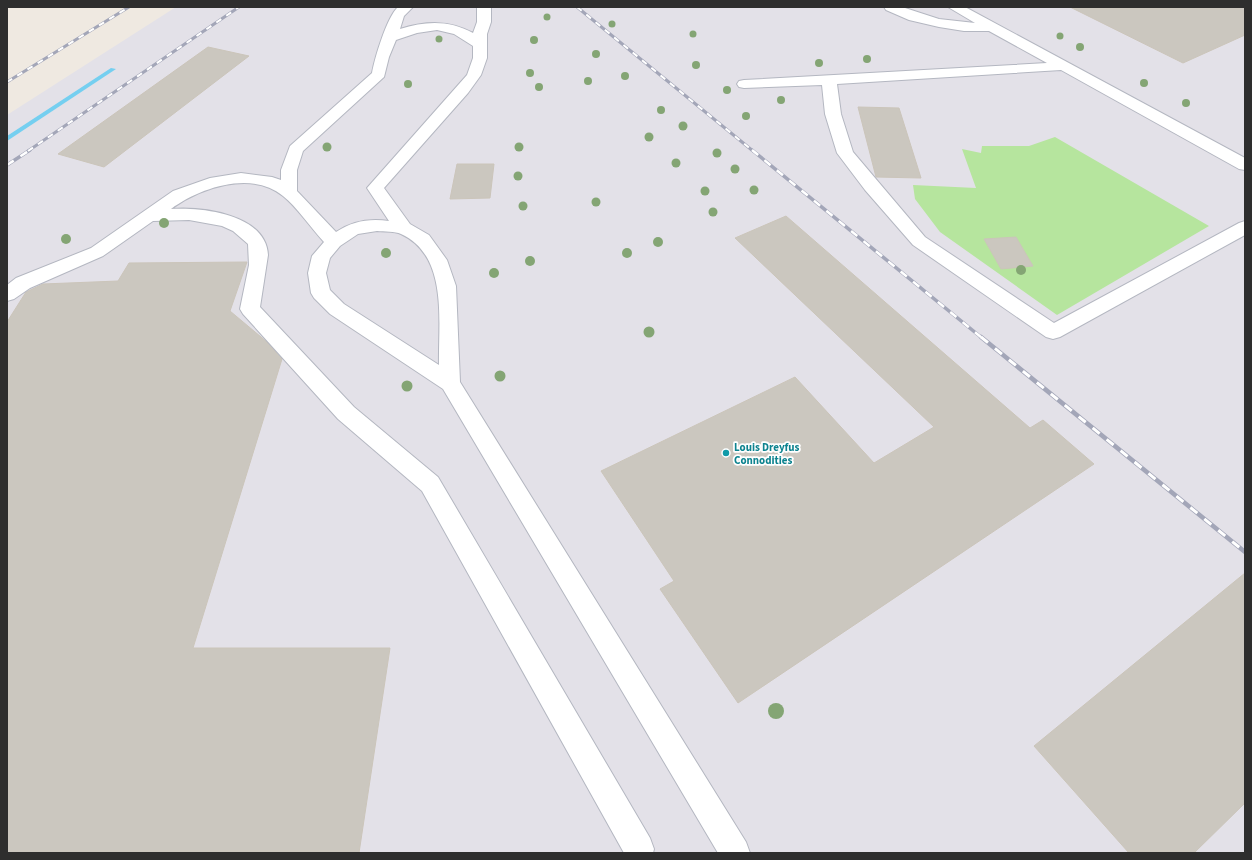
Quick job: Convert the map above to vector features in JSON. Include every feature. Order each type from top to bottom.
[{"type":"lane","points":[[289,192],[289,170],[296,150],[379,74],[382,57],[398,14],[406,7]]},
{"type":"lane","points":[[404,228],[375,188],[463,90],[474,74],[480,58],[480,34],[484,22],[484,7]]},
{"type":"lane","points":[[892,7],[921,18],[953,26],[992,27]]},
{"type":"lane","points":[[955,7],[1245,165]]},
{"type":"lane","points":[[390,38],[410,29],[439,26],[455,29],[467,34],[480,45]]},
{"type":"lane","points":[[744,84],[1064,66]]},
{"type":"lane","points":[[829,80],[833,114],[845,153],[871,186],[919,241],[1053,332],[1245,227]]},
{"type":"lane","points":[[7,294],[23,283],[97,252],[150,216],[179,194],[216,182],[242,178],[272,182],[289,192],[334,242]]},
{"type":"lane","points":[[150,216],[178,214],[213,217],[240,227],[257,242],[259,254],[250,309],[346,413],[430,484],[639,849]]},
{"type":"lane","points":[[450,383],[447,286],[438,260],[423,239],[404,228],[378,225],[353,228],[334,242],[321,256],[317,273],[321,293],[337,309],[450,383],[735,853]]},
{"type":"shaded area","points":[[176,7],[1245,7],[1245,853],[7,853],[7,115]]},
{"type":"green space","points":[[1055,137],[1209,226],[1057,315],[940,232],[915,199],[913,185],[976,188],[962,149],[981,153],[982,146],[1029,146]]},
{"type":"building","points":[[1070,7],[1245,7],[1245,35],[1183,63]]},
{"type":"building","points":[[208,47],[249,56],[104,167],[58,154]]},
{"type":"building","points":[[858,107],[899,108],[921,178],[876,177]]},
{"type":"building","points":[[457,164],[494,164],[490,198],[450,199]]},
{"type":"building","points":[[786,216],[1030,428],[1043,420],[1094,464],[738,703],[660,589],[674,581],[601,471],[795,377],[874,463],[934,427],[735,238]]},
{"type":"building","points":[[1016,237],[1033,266],[1001,269],[984,239]]},
{"type":"building","points":[[247,262],[230,311],[267,342],[282,359],[193,648],[390,648],[359,853],[7,853],[7,322],[26,292],[43,284],[118,281],[129,263]]},
{"type":"building","points":[[1245,573],[1245,803],[1194,853],[1129,853],[1034,746]]},
{"type":"waterway","points":[[7,139],[113,69]]},
{"type":"railway","points":[[7,82],[129,7]]},
{"type":"railway","points":[[28,151],[239,7]]},
{"type":"railway","points":[[577,7],[753,151]]},
{"type":"railway","points":[[7,165],[30,150]]},
{"type":"railway","points":[[752,150],[982,338]]},
{"type":"railway","points":[[981,337],[1245,552]]},
{"type":"place","name":"Louis Dreyfus Connodities","points":[[726,453]]}]
